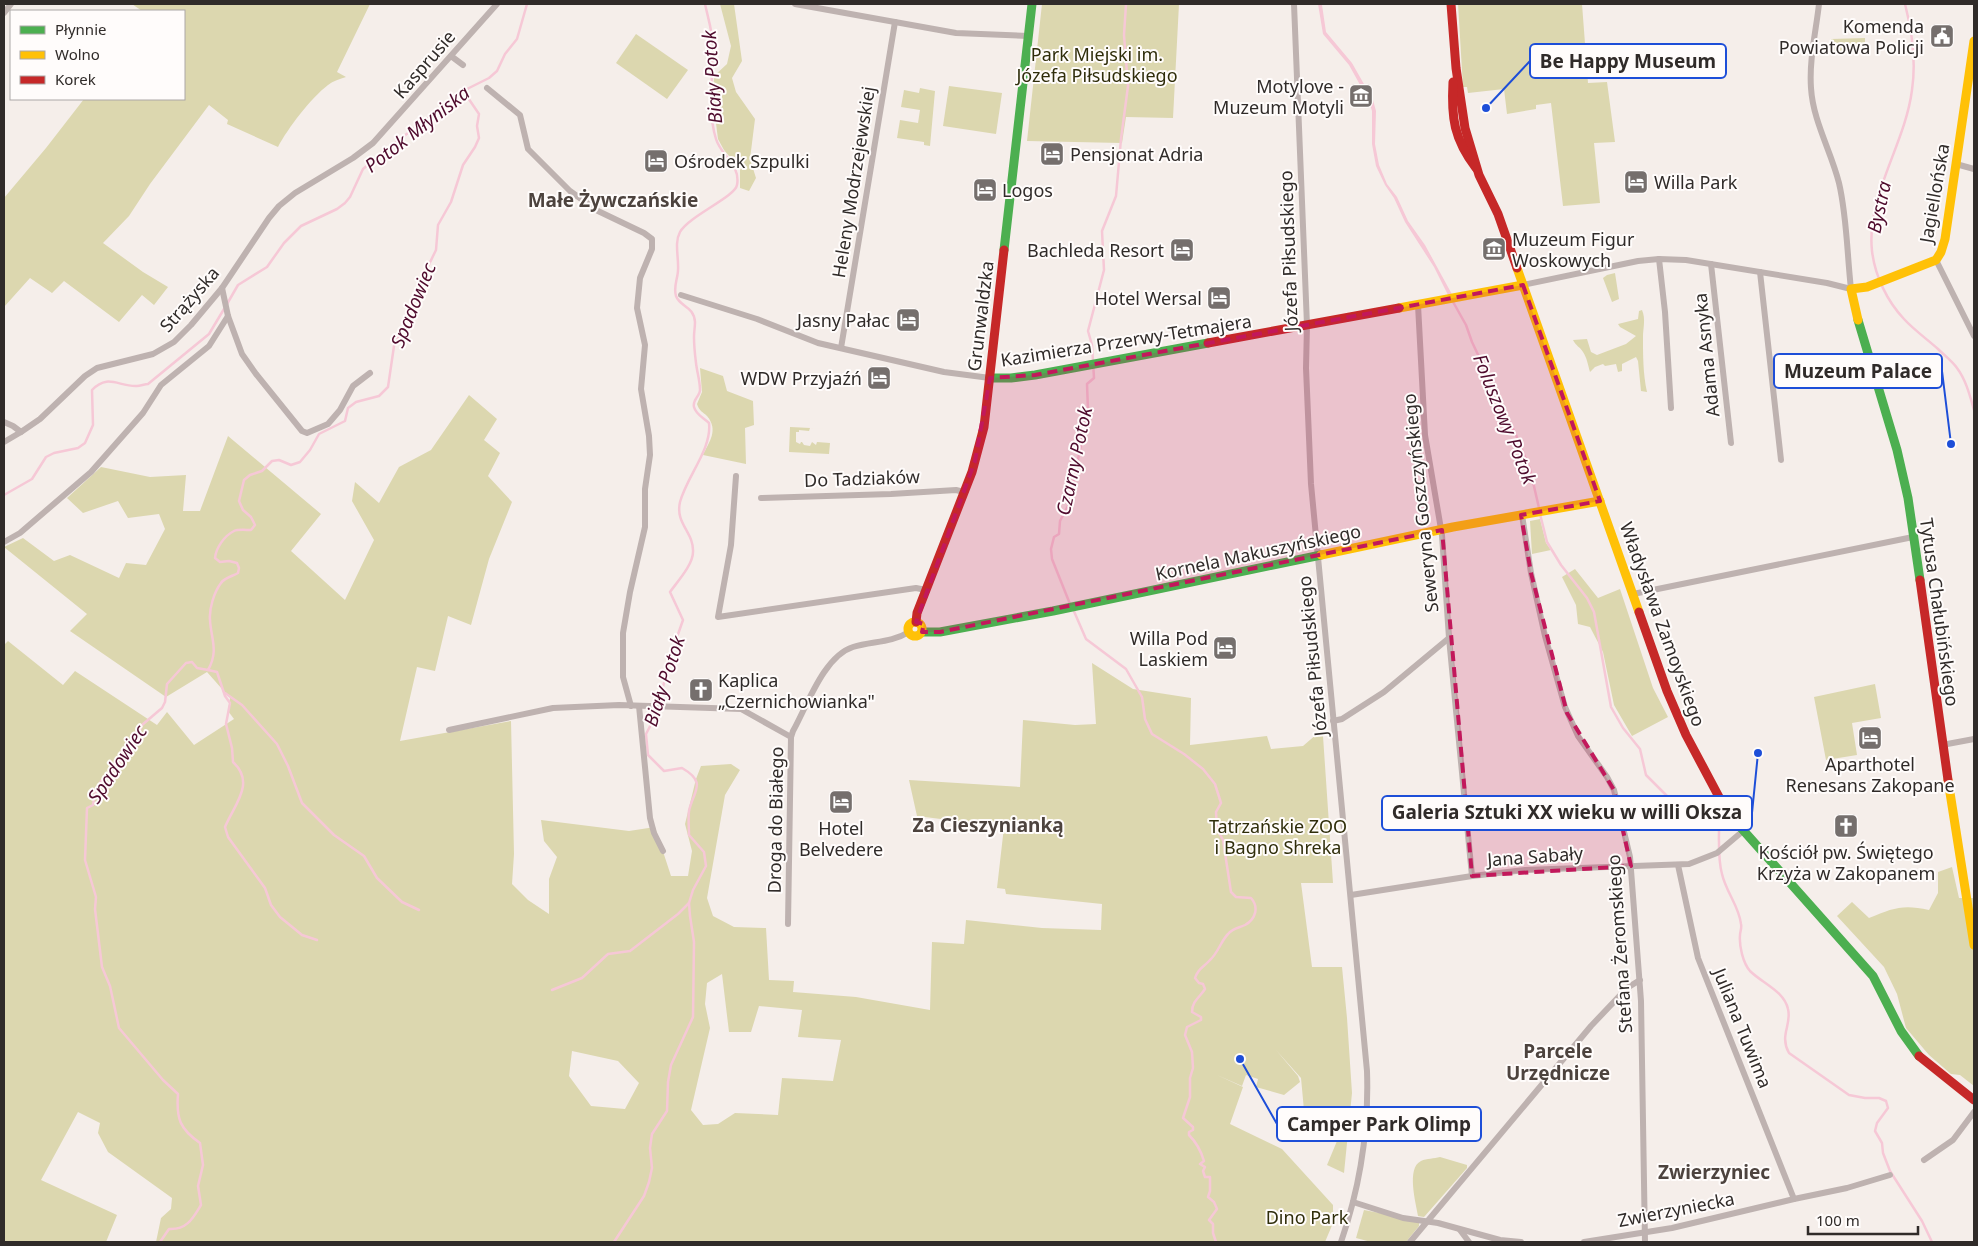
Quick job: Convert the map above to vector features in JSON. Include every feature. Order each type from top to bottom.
[{"type":"street","points":[[4,13],[11,4]]},
{"type":"street","name":"Kasprusie","points":[[373,143],[497,4]]},
{"type":"street","points":[[795,4],[956,33],[1029,36]]},
{"type":"street","name":"Grunwaldzka","points":[[916,622],[916,615],[964,492],[981,440],[990,378],[1032,4]]},
{"type":"street","name":"Józefa Piłsudskiego","points":[[1294,4],[1307,325],[1308,422],[1317,557],[1368,1083],[1365,1135],[1354,1202],[1341,1242]]},
{"type":"street","name":"Władysława Zamoyskiego","points":[[1451,4],[1455,106],[1464,142],[1498,214],[1667,691],[1680,721],[1717,798],[1743,831],[1873,976],[1883,992],[1900,1030],[1913,1049],[1926,1062],[1973,1098]]},
{"type":"street","points":[[1523,285],[1659,259],[1686,260],[1827,283],[1851,289],[1839,183],[1818,121],[1812,93],[1811,78],[1819,4]]},
{"type":"street","name":"Heleny Modrzejewskiej","points":[[842,348],[894,22]]},
{"type":"street","name":"Jagiellońska","points":[[1851,289],[1870,286],[1936,260],[1941,252],[1945,239],[1974,41]]},
{"type":"street","points":[[451,56],[463,66]]},
{"type":"street","points":[[487,88],[520,115],[528,149],[570,191],[592,208],[644,233],[652,239],[652,249],[640,278],[637,308],[645,345],[641,389],[649,436],[650,455],[645,489],[645,527],[623,632],[623,677],[631,706]]},
{"type":"street","name":"Strążyska","points":[[4,442],[46,414],[93,370],[111,363],[153,354],[170,344],[190,325],[222,288],[279,206],[295,193],[353,158],[373,143]]},
{"type":"street","points":[[1956,164],[1974,169]]},
{"type":"street","points":[[1659,259],[1666,312],[1671,408]]},
{"type":"street","points":[[1936,260],[1974,336]]},
{"type":"street","name":"Adama Asnyka","points":[[1711,264],[1731,443]]},
{"type":"street","points":[[1760,272],[1782,460]]},
{"type":"street","name":"Kazimierza Przerwy-Tetmajera","points":[[681,295],[757,319],[818,343],[944,372],[990,378],[1024,377],[1099,364],[1523,285]]},
{"type":"street","points":[[222,288],[228,313],[242,354],[302,431],[307,433],[328,424],[340,410],[353,386],[370,373]]},
{"type":"street","name":"Tytusa Chałubińskiego","points":[[1851,289],[1853,304],[1897,450],[1908,498],[1942,745],[1974,945]]},
{"type":"street","name":"Seweryna Goszczyńskiego","points":[[1418,305],[1425,440],[1441,530],[1449,638],[1472,876]]},
{"type":"street","points":[[4,542],[20,532],[91,472],[143,413],[161,385],[209,346],[228,313]]},
{"type":"street","points":[[4,422],[21,432]]},
{"type":"street","points":[[736,476],[731,545],[718,617],[916,588],[926,590]]},
{"type":"street","name":"Do Tadziaków","points":[[760,498],[956,490],[964,492]]},
{"type":"street","name":"Kornela Makuszyńskiego","points":[[922,632],[940,632],[1072,607],[1441,530],[1600,501]]},
{"type":"street","name":"Stefana Żeromskiego","points":[[1522,515],[1541,620],[1565,707],[1578,736],[1614,790],[1631,866],[1640,980],[1645,1242]]},
{"type":"street","points":[[1633,594],[1913,536]]},
{"type":"street","points":[[916,622],[921,625],[922,632],[916,636],[909,632],[909,626],[916,622]]},
{"type":"street","name":"Droga do Białego","points":[[788,924],[791,737],[828,667],[838,655],[852,647],[894,639],[909,632]]},
{"type":"street","points":[[1334,721],[1342,719],[1384,692],[1449,638]]},
{"type":"street","points":[[449,730],[559,708],[612,705],[741,709],[791,737]]},
{"type":"street","points":[[640,706],[650,818],[663,851]]},
{"type":"street","points":[[1942,745],[1974,738]]},
{"type":"street","name":"Jana Sabały","points":[[1351,894],[1525,870],[1695,863],[1712,856],[1743,831]]},
{"type":"street","name":"Juliana Tuwima","points":[[1678,865],[1698,958],[1794,1199]]},
{"type":"street","points":[[1410,1242],[1591,1026],[1627,988],[1640,980]]},
{"type":"street","points":[[1924,1160],[1953,1140],[1974,1112]]},
{"type":"street","name":"Zwierzyniecka","points":[[1584,1242],[1680,1226],[1847,1188],[1890,1175]]},
{"type":"street","points":[[1354,1202],[1403,1218],[1428,1222],[1500,1240],[1521,1242]]},
{"type":"street","points":[[1460,1230],[1469,1242]]},
{"type":"highlighted area","points":[[1523,285],[1600,501],[1521,515],[1531,573],[1567,713],[1614,790],[1631,866],[1472,876],[1442,530],[940,632],[922,632],[924,624],[916,622],[975,461],[990,378],[1035,375]]},
{"type":"green space","points":[[132,4],[370,4],[337,72],[346,77],[330,84],[307,105],[278,147],[227,124],[228,120],[209,105],[150,184],[129,216],[103,243],[143,272],[168,287],[154,305],[142,295],[119,322],[64,281],[52,293],[30,278],[4,307],[4,198],[83,100],[185,100],[185,10],[141,10]]},
{"type":"green space","points":[[720,4],[734,4],[742,61],[732,78],[736,92],[755,119],[750,159],[756,178],[749,191],[740,188],[740,169],[724,150],[718,139],[713,100],[714,76],[727,64],[731,46]]},
{"type":"green space","name":"Park Miejski im. Józefa Piłsudskiego","points":[[1042,4],[1179,4],[1173,118],[1126,117],[1122,143],[1027,141]]},
{"type":"green space","points":[[1458,4],[1582,4],[1588,83],[1607,82],[1615,142],[1594,143],[1600,203],[1563,206],[1551,103],[1536,105],[1536,109],[1507,114],[1504,89],[1468,93],[1467,87],[1463,87]]},
{"type":"green space","points":[[636,34],[688,70],[667,99],[616,63]]},
{"type":"green space","points":[[1865,38],[1865,51],[1832,52],[1831,39]]},
{"type":"green space","points":[[949,86],[1002,93],[996,134],[943,126]]},
{"type":"green space","points":[[920,88],[935,91],[930,146],[924,145],[924,142],[897,138],[900,120],[918,123],[920,110],[901,107],[904,90],[919,93]]},
{"type":"green space","points":[[1615,273],[1619,299],[1612,302],[1603,278]]},
{"type":"green space","points":[[1642,310],[1647,392],[1641,391],[1636,357],[1622,364],[1622,371],[1618,372],[1616,364],[1605,366],[1603,364],[1595,367],[1590,372],[1582,350],[1573,340],[1587,339],[1591,352],[1597,355],[1626,344],[1636,336],[1618,324],[1638,319],[1639,311]]},
{"type":"green space","points":[[700,368],[723,376],[727,391],[753,401],[754,425],[745,428],[746,464],[703,455],[713,431],[711,421],[697,404],[702,392]]},
{"type":"green space","points":[[469,395],[497,419],[484,440],[500,453],[488,476],[512,502],[489,559],[471,625],[448,616],[435,671],[417,667],[400,741],[511,721],[514,854],[512,884],[528,900],[549,914],[549,879],[557,857],[544,841],[541,820],[629,831],[655,827],[671,876],[688,876],[692,851],[685,824],[696,779],[701,766],[731,764],[740,770],[725,795],[707,898],[713,916],[734,927],[766,928],[769,980],[794,981],[793,992],[856,997],[930,1010],[932,942],[964,944],[966,920],[1042,928],[1101,930],[1102,904],[1006,894],[1005,889],[997,888],[1004,827],[917,816],[909,780],[1020,787],[1023,720],[1075,725],[1096,724],[1092,663],[1133,689],[1191,698],[1190,745],[1267,736],[1271,749],[1303,746],[1318,733],[1323,736],[1333,883],[1301,883],[1312,967],[1342,967],[1352,1093],[1344,1173],[1327,1165],[1342,1129],[1305,1121],[1301,1078],[1276,1050],[1298,1076],[1300,1082],[1284,1095],[1256,1087],[1258,1079],[1246,1075],[1242,1086],[1217,1075],[1243,1087],[1230,1124],[1282,1149],[1333,1205],[1333,1223],[1325,1242],[156,1242],[161,1218],[171,1209],[172,1198],[108,1152],[98,1133],[100,1123],[78,1112],[41,1180],[117,1215],[106,1242],[4,1242],[4,645],[8,641],[63,685],[75,671],[157,725],[167,712],[194,745],[234,719],[228,711],[230,698],[207,672],[166,697],[70,631],[87,614],[4,547],[23,538],[54,561],[70,555],[119,578],[126,563],[146,565],[165,529],[159,514],[128,518],[118,501],[83,513],[67,498],[101,467],[150,477],[186,475],[183,511],[200,511],[228,436],[321,514],[291,551],[345,600],[374,540],[352,501],[355,482],[379,503],[399,467],[431,450]],"holes":[[[722,974],[729,1032],[751,1032],[759,1006],[802,1010],[798,1037],[841,1040],[833,1081],[782,1078],[778,1115],[735,1113],[718,1124],[703,1125],[691,1110],[710,1028],[705,1004],[707,983]],[[572,1051],[618,1061],[639,1083],[625,1109],[591,1106],[569,1076]]]},
{"type":"green space","points":[[790,427],[831,429],[810,428],[809,431],[799,430],[799,432],[796,432],[796,442],[800,444],[802,442],[804,445],[810,446],[812,442],[816,445],[817,442],[830,443],[829,454],[789,452]]},
{"type":"green space","points":[[1540,519],[1546,543],[1551,550],[1532,554],[1530,521]]},
{"type":"green space","points":[[1575,569],[1598,598],[1620,589],[1653,688],[1668,717],[1632,736],[1614,705],[1603,652],[1590,627],[1578,624],[1576,605],[1562,577]]},
{"type":"green space","points":[[1875,684],[1881,718],[1852,723],[1857,755],[1826,760],[1814,697]]},
{"type":"green space","points":[[1952,867],[1959,898],[1974,898],[1974,1086],[1960,1075],[1951,1074],[1929,1055],[1906,1028],[1897,994],[1884,967],[1837,916],[1852,902],[1869,918],[1905,907],[1929,910],[1938,893],[1938,872]]},
{"type":"green space","points":[[1440,1157],[1467,1165],[1467,1168],[1424,1217],[1418,1216],[1413,1186],[1416,1165],[1426,1159]]},
{"type":"green space","points":[[1364,1210],[1416,1220],[1419,1222],[1419,1226],[1406,1242],[1371,1242],[1356,1238]]},
{"type":"shaded area","points":[[1318,4],[1322,5],[1326,32],[1352,63],[1373,100],[1376,111],[1375,144],[1379,165],[1387,184],[1397,197],[1408,221],[1425,245],[1454,298],[1450,299],[1434,267],[1405,222],[1376,166],[1372,144],[1372,111],[1369,101],[1349,65],[1323,34]]},
{"type":"waterway","name":"Potok Młyniska","points":[[227,304],[238,285],[267,267],[284,243],[301,226],[337,209],[345,203],[350,197],[363,169],[469,88],[489,78],[497,71],[505,54],[517,39],[527,4]]},
{"type":"waterway","name":"Biały Potok","points":[[614,1242],[644,1196],[649,1182],[652,1168],[650,1148],[652,1134],[667,1111],[668,1082],[671,1065],[693,1017],[694,942],[689,903],[693,890],[706,866],[704,852],[689,835],[689,811],[697,788],[695,778],[682,768],[664,771],[648,755],[646,734],[657,713],[670,657],[683,620],[670,592],[688,568],[693,552],[691,539],[680,516],[680,502],[683,492],[703,453],[709,433],[709,423],[698,414],[694,407],[694,402],[700,390],[694,347],[695,322],[690,310],[678,300],[675,293],[678,270],[677,241],[680,232],[685,226],[729,195],[737,185],[736,172],[719,145],[713,128],[711,105],[713,42],[705,4]]},
{"type":"waterway","name":"Czarny Potok","points":[[1070,604],[1052,559],[1051,549],[1054,537],[1059,534],[1060,521],[1069,504],[1088,410],[1087,384],[1094,378],[1092,345],[1088,331],[1104,270],[1102,231],[1116,196],[1128,86],[1124,35],[1126,4]]},
{"type":"waterway","name":"Bystra","points":[[1905,4],[1913,47],[1914,69],[1912,90],[1902,131],[1880,190],[1875,210],[1872,251],[1876,270],[1892,304],[1912,327],[1955,365],[1963,378],[1974,410]]},
{"type":"waterway","name":"Spadowiec","points":[[160,1242],[169,1229],[180,1228],[189,1222],[201,1205],[198,1186],[203,1165],[200,1143],[188,1133],[181,1123],[178,1110],[178,1094],[163,1080],[119,1028],[110,986],[102,967],[95,909],[96,897],[85,860],[87,808],[93,805],[95,793],[101,781],[123,760],[136,741],[142,725],[162,708],[165,702],[167,684],[186,663],[192,662],[197,668],[208,670],[214,651],[210,616],[212,601],[222,581],[238,573],[239,568],[237,563],[229,561],[220,562],[215,558],[217,550],[230,533],[238,530],[251,530],[255,525],[251,517],[243,510],[239,501],[244,480],[250,475],[262,471],[272,461],[279,460],[291,465],[300,462],[310,450],[319,434],[345,421],[348,408],[356,402],[379,396],[388,387],[394,346],[412,308],[417,289],[436,250],[438,225],[451,202],[463,165],[479,138],[477,126],[479,114],[464,92]]},
{"type":"waterway","name":"Foluszowy Potok","points":[[1452,300],[1466,325],[1472,342],[1516,435],[1530,469],[1539,508]]},
{"type":"waterway","name":"Potok Młyniska","points":[[4,495],[32,479],[46,457],[54,453],[78,448],[85,443],[93,425],[92,390],[103,382],[114,382],[131,386],[148,384],[209,334],[224,309]]},
{"type":"waterway","name":"Foluszowy Potok","points":[[1540,514],[1547,542],[1561,565],[1587,598],[1594,612],[1611,707],[1623,728],[1640,749],[1646,775],[1668,797],[1682,797],[1696,811],[1717,824],[1719,828],[1721,869],[1726,887],[1740,917],[1740,944],[1743,959],[1750,971],[1777,992],[1786,1003],[1789,1015],[1785,1041],[1789,1053],[1849,1095],[1879,1098],[1886,1101],[1888,1108],[1877,1123],[1875,1131],[1882,1143],[1883,1153],[1890,1171],[1922,1221],[1932,1242]]},
{"type":"waterway","name":"Czarny Potok","points":[[1073,609],[1086,639],[1126,669],[1142,697],[1145,719],[1152,734],[1184,754],[1203,769],[1215,784],[1221,803],[1216,812],[1217,829],[1223,840],[1231,892],[1236,897],[1251,898],[1256,909],[1252,920],[1230,932],[1213,957],[1196,975],[1195,978],[1199,983],[1203,984],[1205,989],[1195,1002],[1192,1012],[1201,1017],[1201,1020],[1187,1027],[1185,1035],[1192,1052],[1193,1068],[1190,1078],[1190,1097],[1183,1118],[1193,1127],[1189,1135],[1203,1157],[1204,1161],[1200,1164],[1205,1167],[1203,1171],[1205,1177],[1210,1177],[1208,1197],[1214,1202],[1217,1209],[1209,1220],[1213,1224],[1216,1242]]},
{"type":"waterway","points":[[208,670],[217,672],[225,696],[230,703],[226,724],[232,748],[233,762],[240,770],[243,778],[241,794],[225,827],[228,837],[265,888],[271,905],[280,917],[302,935],[317,940]]},
{"type":"waterway","points":[[225,693],[242,705],[277,744],[288,766],[302,803],[334,835],[364,856],[377,878],[402,902],[419,910]]},
{"type":"waterway","points":[[552,990],[582,978],[608,954],[630,951],[678,914],[689,903]]},
{"type":"traffic: fast","points":[[1004,250],[1032,4]]},
{"type":"traffic: fast","points":[[1858,320],[1897,450],[1908,498],[1920,580]]},
{"type":"traffic: fast","points":[[990,378],[1035,375],[1208,343]]},
{"type":"traffic: fast","points":[[922,632],[940,632],[1053,611],[1321,555]]},
{"type":"traffic: fast","points":[[1727,812],[1873,976],[1901,1031],[1919,1056]]},
{"type":"traffic: slow","points":[[1858,320],[1851,289],[1867,287],[1936,260],[1941,252],[1945,239],[1974,41]]},
{"type":"traffic: slow","points":[[1517,268],[1639,612]]},
{"type":"traffic: slow","points":[[1399,308],[1523,285]]},
{"type":"traffic: slow","points":[[1321,555],[1453,527],[1600,501]]},
{"type":"traffic: slow","points":[[912,622],[918,622],[922,629],[918,636],[912,636],[908,632],[908,626],[912,622]]},
{"type":"traffic: slow","points":[[1948,780],[1974,945]]},
{"type":"traffic: jam","points":[[1451,4],[1456,68],[1465,128],[1479,175],[1498,214],[1517,268]]},
{"type":"traffic: jam","points":[[1453,82],[1455,128],[1463,147],[1476,168]]},
{"type":"traffic: jam","points":[[916,622],[917,613],[972,472],[984,427],[1004,250]]},
{"type":"traffic: jam","points":[[1208,343],[1399,308]]},
{"type":"traffic: jam","points":[[1920,580],[1948,780]]},
{"type":"traffic: jam","points":[[1639,612],[1667,691],[1686,735],[1727,812]]},
{"type":"traffic: jam","points":[[1919,1056],[1974,1100]]},
{"type":"place","name":"Komenda Powiatowa Policji","points":[[1942,36]]},
{"type":"place","name":"Motylove - Muzeum Motyli","points":[[1361,96]]},
{"type":"place","name":"Be Happy Museum","points":[[1486,108]]},
{"type":"place","name":"Pensjonat Adria","points":[[1052,154]]},
{"type":"place","name":"Ośrodek Szpulki","points":[[656,161]]},
{"type":"place","name":"Willa Park","points":[[1636,182]]},
{"type":"place","name":"Logos","points":[[985,190]]},
{"type":"place","name":"Muzeum Figur Woskowych","points":[[1494,249]]},
{"type":"place","name":"Bachleda Resort","points":[[1182,250]]},
{"type":"place","name":"Hotel Wersal","points":[[1219,298]]},
{"type":"place","name":"Jasny Pałac","points":[[908,320]]},
{"type":"place","name":"WDW Przyjaźń","points":[[879,378]]},
{"type":"place","name":"Muzeum Palace","points":[[1951,444]]},
{"type":"place","name":"Willa Pod Laskiem","points":[[1225,648]]},
{"type":"place","name":"Kaplica „Czernichowianka\"","points":[[701,690]]},
{"type":"place","name":"Aparthotel Renesans Zakopane","points":[[1870,738]]},
{"type":"place","name":"Galeria Sztuki XX wieku w willi Oksza","points":[[1758,753]]},
{"type":"place","name":"Hotel Belvedere","points":[[841,802]]},
{"type":"place","name":"Kościół pw. Świętego Krzyża w Zakopanem","points":[[1846,826]]},
{"type":"place","name":"Camper Park Olimp","points":[[1240,1059]]},
{"type":"district","name":"Małe Żywczańskie","points":[[613,200]]},
{"type":"district","name":"Za Cieszynianką","points":[[988,825]]},
{"type":"district","name":"Parcele Urzędnicze","points":[[1558,1062]]},
{"type":"district","name":"Zwierzyniec","points":[[1714,1172]]},
{"type":"park label","name":"Tatrzańskie ZOO i Bagno Shreka","points":[[1278,836]]},
{"type":"park label","name":"Dino Park","points":[[1307,1217]]}]
